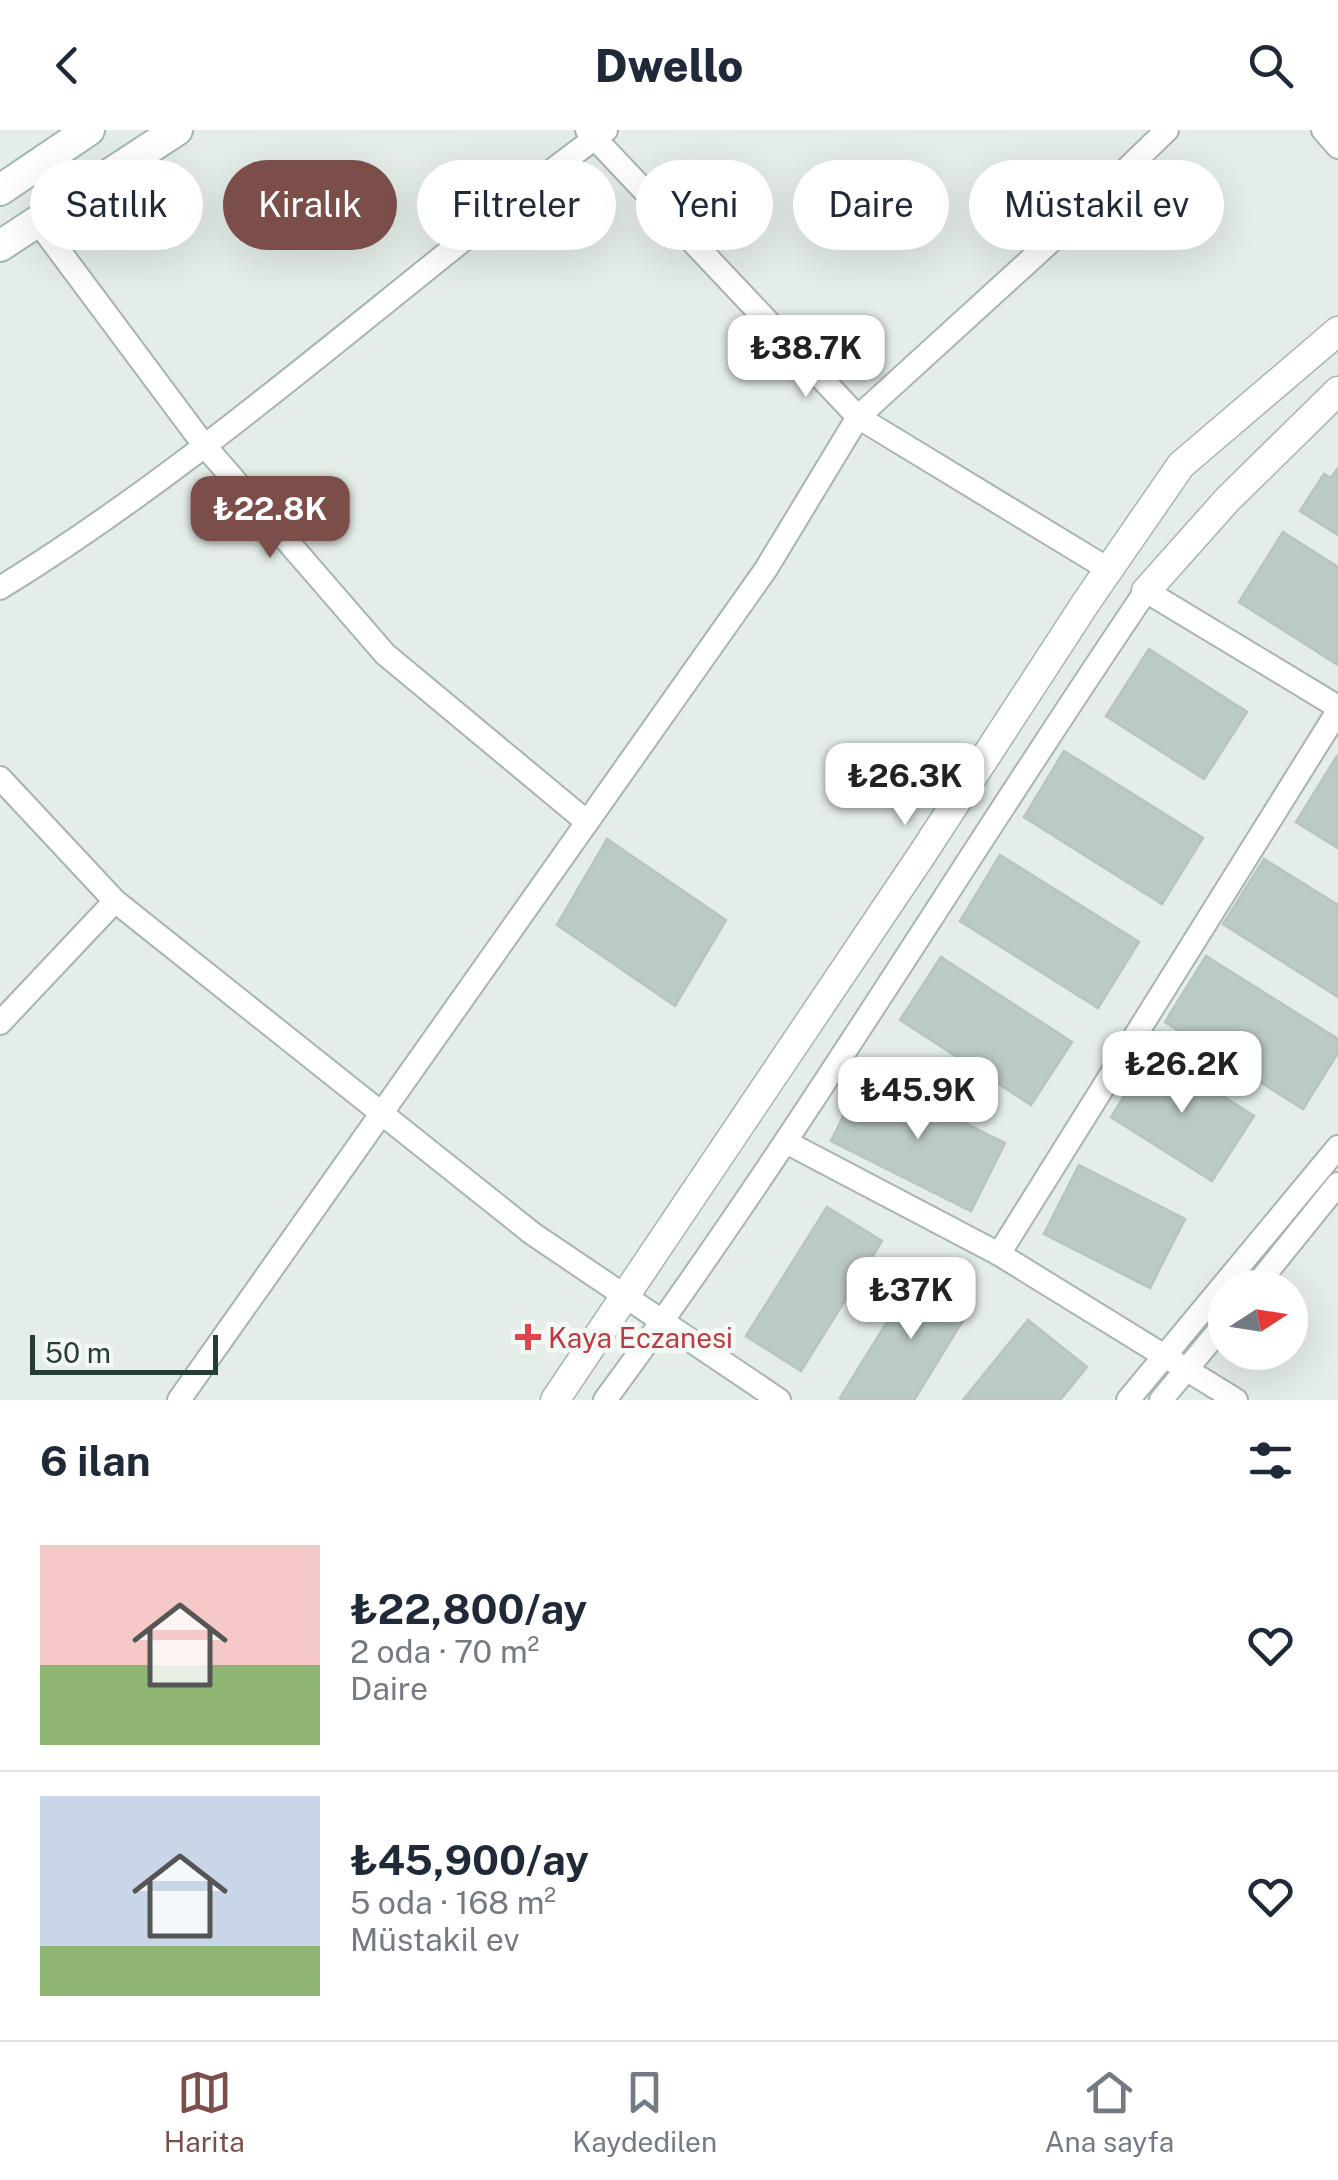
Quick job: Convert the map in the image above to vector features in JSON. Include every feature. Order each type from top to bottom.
[{"type":"main road","points":[[0,190],[88,130]]},
{"type":"main road","points":[[131,160],[177,130]]},
{"type":"main road","points":[[0,246],[30,226]]},
{"type":"street","points":[[179,1400],[766,569],[858,417],[1167,130]]},
{"type":"street","points":[[1323,130],[1338,147]]},
{"type":"street","points":[[0,588],[70,545],[204,446],[596,133],[858,417],[1108,570]]},
{"type":"street","points":[[59,250],[204,446],[386,654],[587,822]]},
{"type":"street","points":[[555,1400],[1181,465],[1338,332]]},
{"type":"street","points":[[605,1400],[786,1142],[1146,591],[1228,499],[1338,391]]},
{"type":"street","points":[[999,1254],[1338,709],[1146,591]]},
{"type":"street","points":[[0,778],[115,901],[533,1234],[779,1400]]},
{"type":"street","points":[[0,1023],[115,901]]},
{"type":"street","points":[[786,1142],[999,1254],[1236,1400]]},
{"type":"street","points":[[1128,1400],[1338,1147]]},
{"type":"street","points":[[1269,1270],[1338,1184]]},
{"type":"street","points":[[1161,1400],[1208,1344]]},
{"type":"building","points":[[1338,468],[1338,535],[1300,511],[1324,474],[1331,478]]},
{"type":"building","points":[[1283,532],[1338,567],[1338,665],[1239,602]]},
{"type":"building","points":[[1149,649],[1247,712],[1204,779],[1106,716]]},
{"type":"building","points":[[1064,751],[1203,838],[1162,904],[1024,817]]},
{"type":"building","points":[[1338,757],[1338,848],[1296,822]]},
{"type":"building","points":[[607,839],[726,920],[675,1006],[557,925]]},
{"type":"building","points":[[1000,855],[1139,942],[1098,1008],[960,921]]},
{"type":"building","points":[[1264,859],[1338,905],[1338,997],[1223,924]]},
{"type":"building","points":[[1206,956],[1338,1039],[1338,1053],[1303,1109],[1165,1022]]},
{"type":"building","points":[[941,957],[1072,1042],[1031,1105],[900,1020]]},
{"type":"building","points":[[1152,1051],[1254,1116],[1212,1181],[1111,1117]]},
{"type":"building","points":[[865,1073],[1005,1143],[971,1211],[831,1141]]},
{"type":"building","points":[[1079,1165],[1185,1219],[1150,1288],[1044,1234]]},
{"type":"building","points":[[827,1207],[882,1241],[801,1371],[746,1336]]},
{"type":"building","points":[[921,1267],[975,1301],[914,1400],[843,1400],[840,1398]]},
{"type":"building","points":[[1028,1320],[1087,1367],[1060,1400],[963,1400]]},
{"type":"place","name":"Kaya Eczanesi","points":[[528,1337]]}]
